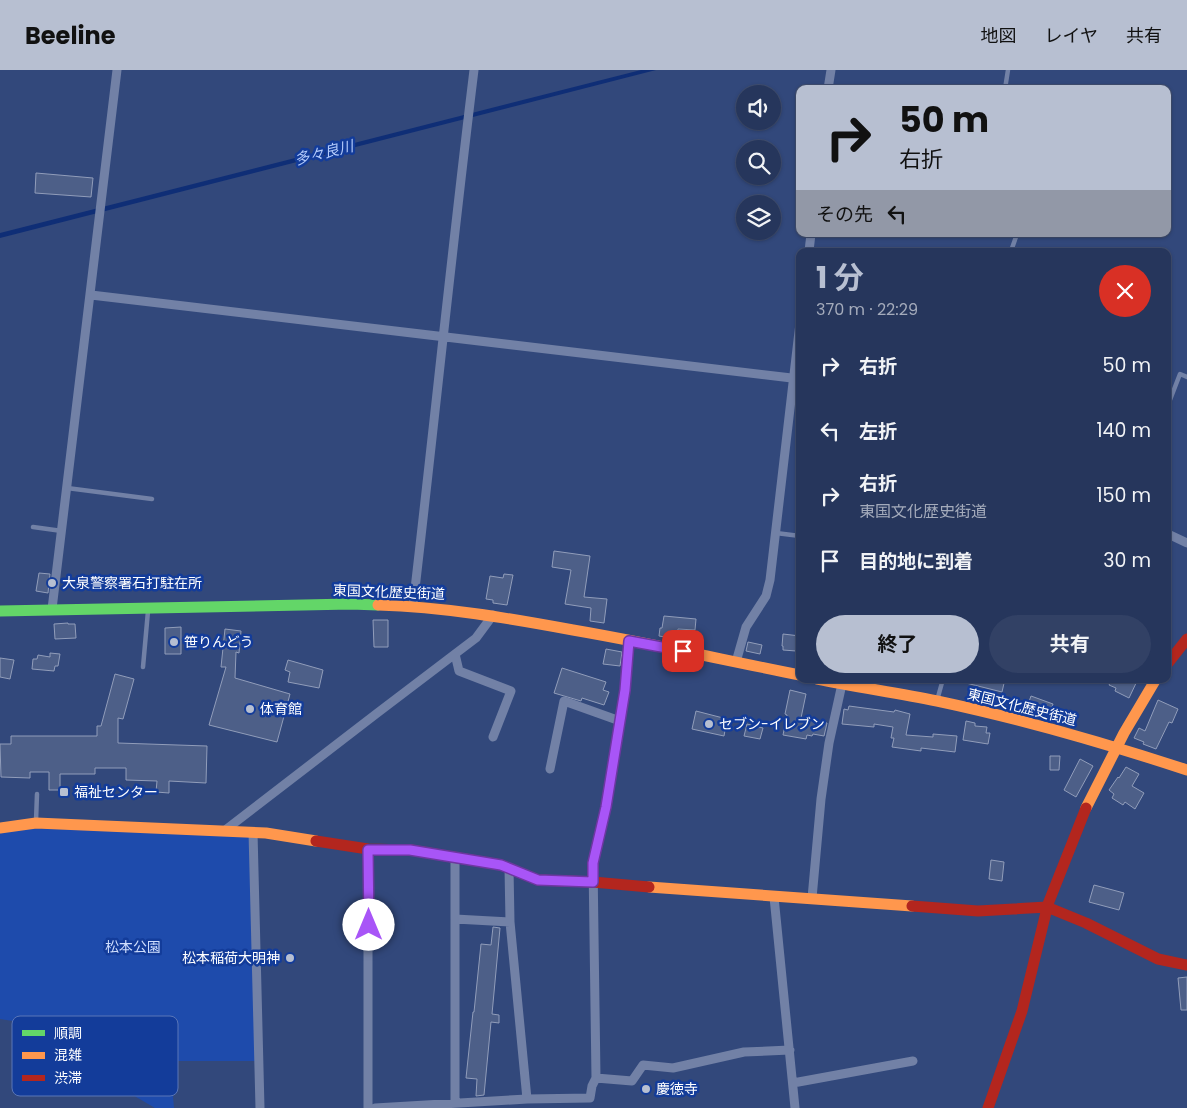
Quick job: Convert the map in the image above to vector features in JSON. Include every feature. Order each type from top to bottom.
[{"type":"main road","name":"東国文化歴史街道","points":[[0,611],[351,604],[413,606],[493,615],[796,674]]},
{"type":"main road","points":[[1171,659],[1187,639]]},
{"type":"main road","name":"東国文化歴史街道","points":[[837,683],[937,701],[1116,747],[1187,770]]},
{"type":"main road","points":[[988,1108],[1025,999],[1047,907],[1064,858],[1116,747],[1138,706],[1153,683]]},
{"type":"main road","points":[[0,828],[36,823],[266,832],[368,850],[410,850],[501,865],[538,880],[593,882],[978,911],[1047,907],[1086,923],[1158,959],[1187,964]]},
{"type":"street","points":[[52,609],[117,70]]},
{"type":"street","points":[[413,606],[474,70]]},
{"type":"street","points":[[829,85],[831,70]]},
{"type":"street","points":[[91,295],[796,378]]},
{"type":"street","points":[[736,662],[746,627],[766,596],[796,385]]},
{"type":"street","points":[[1171,535],[1187,543]]},
{"type":"street","points":[[224,831],[476,638],[493,615]]},
{"type":"street","points":[[375,1108],[527,1099],[590,1098],[592,1086],[596,1078],[593,863],[606,807],[620,721],[625,690],[629,641]]},
{"type":"street","points":[[455,654],[459,671],[511,691],[493,737]]},
{"type":"street","points":[[812,898],[821,799],[828,752],[842,684]]},
{"type":"street","points":[[550,769],[564,702],[620,721]]},
{"type":"street","points":[[254,832],[260,1108]]},
{"type":"street","points":[[368,850],[368,1108]]},
{"type":"street","points":[[455,857],[455,1103]]},
{"type":"street","points":[[508,868],[510,922],[527,1099]]},
{"type":"street","points":[[774,897],[795,1108]]},
{"type":"street","points":[[455,919],[510,922]]},
{"type":"street","points":[[596,1078],[632,1081],[643,1065],[673,1068],[744,1052],[790,1050]]},
{"type":"street","points":[[793,1083],[913,1061]]},
{"type":"lane","points":[[1006,85],[1008,70]]},
{"type":"lane","points":[[1171,397],[1180,374],[1187,377]]},
{"type":"lane","points":[[67,488],[152,500]]},
{"type":"lane","points":[[33,527],[62,531]]},
{"type":"lane","points":[[776,534],[796,536]]},
{"type":"lane","points":[[143,668],[148,607]]},
{"type":"lane","points":[[937,701],[942,683]]},
{"type":"lane","points":[[36,823],[37,794]]},
{"type":"green space","name":"松本公園","points":[[0,828],[250,832],[256,1061],[178,1061],[178,1016],[12,1016],[12,1021],[0,1019]]},
{"type":"green space","name":"松本公園","points":[[134,1096],[173,1096],[174,1108],[155,1108]]},
{"type":"water","name":"多々良川","points":[[641,70],[656,70],[0,238],[0,233]]},
{"type":"building","points":[[36,173],[93,178],[91,197],[35,193]]},
{"type":"building","points":[[554,551],[590,556],[584,597],[607,599],[604,623],[590,621],[591,608],[565,604],[571,570],[552,567]]},
{"type":"building","points":[[39,573],[50,574],[48,593],[36,591]]},
{"type":"building","points":[[504,574],[513,575],[507,605],[493,603],[493,600],[486,599],[490,576],[503,578]]},
{"type":"building","points":[[664,616],[696,619],[695,630],[678,629],[677,636],[671,636],[671,638],[659,636]]},
{"type":"building","points":[[373,620],[388,620],[388,647],[374,647]]},
{"type":"building","points":[[54,624],[75,624],[76,638],[55,639]]},
{"type":"building","points":[[181,627],[181,654],[165,654],[165,628]]},
{"type":"building","name":"体育館","points":[[225,629],[241,631],[239,653],[236,652],[235,678],[290,694],[277,742],[209,725],[226,667],[221,667]]},
{"type":"building","points":[[783,634],[796,636],[796,651],[783,650]]},
{"type":"building","points":[[748,642],[762,645],[760,654],[746,651]]},
{"type":"building","points":[[606,649],[622,652],[620,666],[603,664]]},
{"type":"building","points":[[50,653],[60,654],[58,666],[55,666],[54,671],[32,669],[33,659],[37,659],[38,655],[50,657]]},
{"type":"building","points":[[0,658],[14,660],[10,679],[0,677]]},
{"type":"building","points":[[288,660],[323,670],[319,688],[288,682],[290,672],[285,670]]},
{"type":"building","points":[[562,668],[606,682],[603,690],[609,692],[604,705],[582,698],[581,701],[554,693]]},
{"type":"building","points":[[115,674],[134,679],[123,719],[118,718],[118,743],[207,746],[206,783],[169,781],[169,793],[156,792],[157,781],[126,780],[126,768],[95,768],[95,774],[60,774],[60,790],[49,790],[49,772],[30,772],[30,778],[1,777],[0,744],[11,744],[11,736],[97,736],[97,726],[101,726]]},
{"type":"building","points":[[966,683],[1004,683],[1002,692]]},
{"type":"building","points":[[1110,683],[1136,683],[1129,698],[1115,691],[1116,688],[1109,685]]},
{"type":"building","points":[[790,690],[806,694],[801,718],[827,723],[824,736],[807,735],[806,739],[783,735]]},
{"type":"building","points":[[1031,696],[1053,704],[1049,717],[1026,710]]},
{"type":"building","points":[[1158,700],[1178,709],[1172,723],[1169,722],[1156,749],[1134,738],[1139,728],[1145,731]]},
{"type":"building","points":[[849,706],[894,712],[895,710],[910,714],[906,735],[933,737],[933,734],[957,736],[955,752],[921,748],[921,751],[892,747],[894,738],[891,738],[893,727],[874,724],[874,727],[842,724],[844,709],[848,710]]},
{"type":"building","points":[[696,711],[727,719],[724,736],[692,729]]},
{"type":"building","points":[[966,721],[975,723],[975,726],[987,727],[986,733],[990,733],[988,744],[963,740]]},
{"type":"building","points":[[747,724],[763,728],[760,739],[744,736]]},
{"type":"building","points":[[1050,756],[1060,756],[1059,770],[1050,770]]},
{"type":"building","points":[[1080,759],[1093,766],[1076,797],[1064,790]]},
{"type":"building","points":[[1126,767],[1139,774],[1132,786],[1144,793],[1135,809],[1125,802],[1123,805],[1112,798],[1114,794],[1109,790]]},
{"type":"building","points":[[991,860],[1004,862],[1002,881],[989,879]]},
{"type":"building","points":[[1094,885],[1124,893],[1119,910],[1089,902]]},
{"type":"building","points":[[493,927],[500,928],[492,1014],[499,1015],[499,1023],[491,1022],[484,1095],[476,1096],[477,1079],[466,1078],[481,944],[491,945]]},
{"type":"building","points":[[1187,977],[1187,1010],[1181,1010],[1178,978]]},
{"type":"traffic: fast","points":[[0,611],[378,605]]},
{"type":"traffic: slow","points":[[378,605],[452,611],[524,621],[630,640],[796,674]]},
{"type":"traffic: slow","points":[[839,683],[937,701],[1000,716],[1094,741],[1187,770]]},
{"type":"traffic: slow","points":[[1086,808],[1124,733],[1154,683]]},
{"type":"traffic: slow","points":[[0,828],[36,823],[266,833],[316,841]]},
{"type":"traffic: slow","points":[[649,887],[912,906]]},
{"type":"traffic: jam","points":[[1171,659],[1187,639]]},
{"type":"traffic: jam","points":[[988,1108],[1022,1011],[1048,904],[1086,808]]},
{"type":"traffic: jam","points":[[316,841],[368,849],[411,850],[501,865],[538,880],[649,887]]},
{"type":"traffic: jam","points":[[912,906],[978,911],[1047,907],[1086,923],[1158,959],[1187,965]]},
{"type":"place","name":"大泉警察署石打駐在所","points":[[52,583]]},
{"type":"place","name":"笹りんどう","points":[[174,642]]},
{"type":"place","name":"体育館","points":[[250,709]]},
{"type":"place","name":"セブン-イレブン","points":[[709,724]]},
{"type":"place","name":"福祉センター","points":[[64,792]]},
{"type":"place","name":"松本稲荷大明神","points":[[290,958]]},
{"type":"place","name":"慶徳寺","points":[[646,1089]]},
{"type":"route","points":[[369,925],[368,850],[410,850],[501,865],[538,880],[593,882],[593,863],[606,807],[625,690],[629,641],[683,651]]}]
